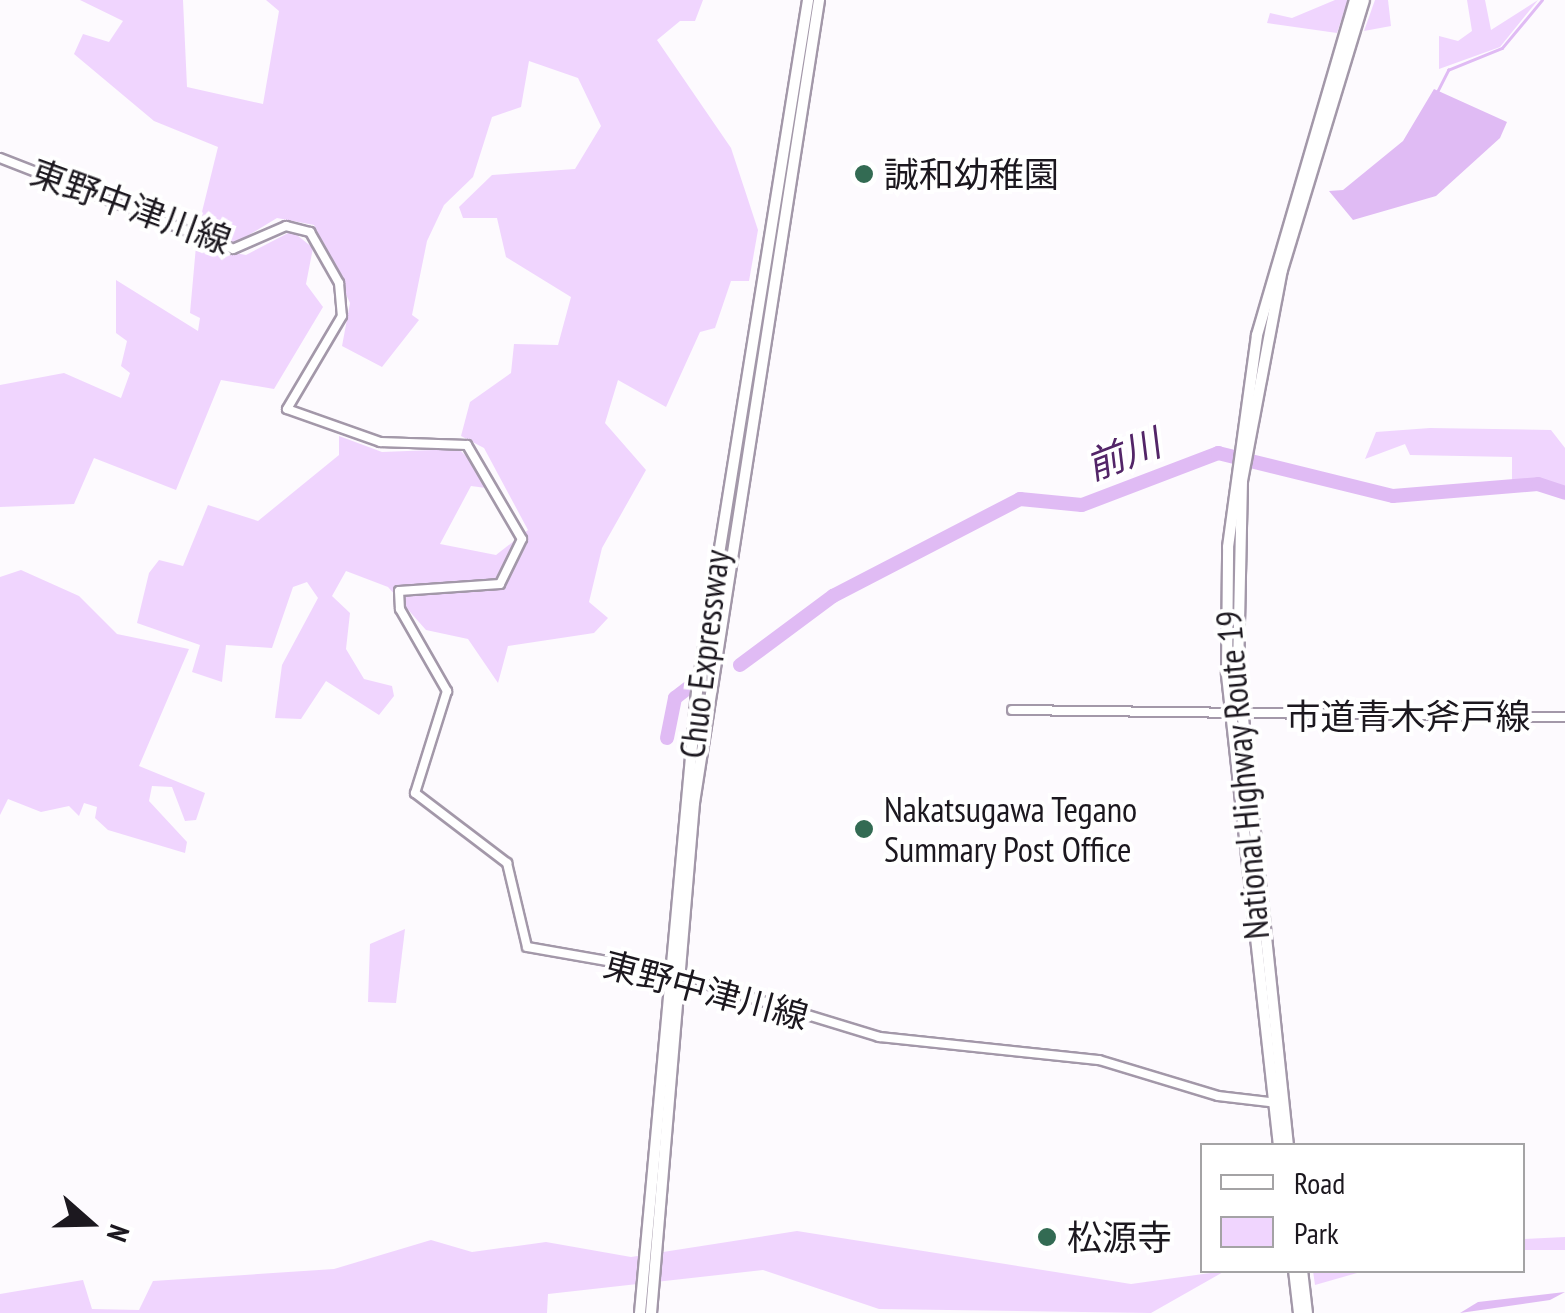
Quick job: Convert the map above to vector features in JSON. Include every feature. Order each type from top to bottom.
[{"type":"highway","name":"Chuo Expressway","points":[[640,1313],[646,1299],[700,719],[808,0]]},
{"type":"highway","name":"Chuo Expressway","points":[[700,719],[809,54],[822,0]]},
{"type":"highway","name":"National Highway Route 19","points":[[1279,1143],[1226,606],[1243,436],[1292,215],[1355,0]]},
{"type":"highway","name":"National Highway Route 19","points":[[1304,173],[1364,0]]},
{"type":"highway","name":"National Highway Route 19","points":[[1278,1103],[1287,1143]]},
{"type":"highway","points":[[1294,1273],[1299,1313]]},
{"type":"highway","points":[[1302,1273],[1307,1313]]},
{"type":"highway","name":"Chuo Expressway","points":[[646,1299],[652,1313]]},
{"type":"main road","name":"東野中津川線","points":[[0,158],[233,249],[286,226],[310,232],[339,282],[342,316],[287,409],[380,442],[467,445],[522,539],[500,584],[399,591],[400,609],[447,696],[413,778],[416,793],[507,863],[527,947],[653,969],[880,1036],[1099,1060],[1218,1096],[1278,1103]]},
{"type":"main road","name":"市道青木斧戸線","points":[[1012,710],[1565,718]]},
{"type":"green space","points":[[80,0],[183,0],[187,87],[263,104],[279,11],[266,0],[703,0],[695,21],[680,21],[657,40],[731,148],[758,230],[749,281],[731,281],[715,328],[700,332],[666,407],[618,380],[605,423],[646,470],[602,548],[589,602],[608,618],[594,633],[508,646],[498,683],[468,639],[426,630],[388,587],[346,571],[332,596],[350,613],[346,649],[364,679],[392,686],[394,696],[379,715],[326,681],[301,719],[275,718],[282,665],[318,598],[307,582],[293,587],[272,648],[226,645],[222,682],[192,672],[200,645],[137,623],[149,573],[159,560],[183,566],[208,505],[258,521],[339,455],[339,436],[382,452],[459,449],[470,460],[486,488],[471,486],[440,544],[496,555],[528,530],[484,448],[461,436],[470,402],[511,373],[514,344],[558,345],[571,297],[506,257],[497,218],[463,218],[459,207],[492,175],[575,169],[601,126],[578,78],[529,61],[521,107],[492,117],[473,177],[444,205],[427,241],[412,315],[419,320],[382,367],[342,346],[350,303],[314,225],[277,218],[234,244],[197,232],[218,147],[154,121],[74,54],[83,34],[109,42],[123,21]]},
{"type":"green space","points":[[1335,0],[1348,0],[1337,33],[1267,23],[1270,13],[1292,18]]},
{"type":"green space","points":[[1375,0],[1388,0],[1391,26],[1364,31]]},
{"type":"green space","points":[[1467,0],[1485,0],[1491,30],[1538,0],[1500,47],[1439,69],[1439,36],[1458,41],[1472,31]]},
{"type":"green space","points":[[292,231],[313,248],[306,284],[323,307],[274,389],[221,380],[176,490],[94,458],[74,504],[0,507],[0,385],[64,373],[121,398],[130,373],[121,366],[127,341],[116,333],[116,280],[198,331],[200,318],[190,313],[196,246],[246,255]]},
{"type":"green space","points":[[1430,428],[1551,430],[1565,448],[1565,492],[1538,479],[1512,487],[1512,457],[1410,455],[1405,444],[1365,459],[1376,432]]},
{"type":"green space","points":[[21,570],[79,596],[117,634],[189,649],[139,766],[205,793],[196,820],[185,821],[172,787],[152,786],[149,801],[187,842],[185,853],[108,830],[95,818],[97,807],[84,803],[79,816],[69,806],[41,812],[8,799],[0,815],[0,577]]},
{"type":"green space","points":[[405,929],[396,1003],[368,1002],[370,944]]},
{"type":"green space","points":[[797,1231],[1131,1284],[1221,1273],[1151,1313],[879,1309],[763,1270],[548,1294],[547,1313],[0,1313],[0,1294],[83,1280],[92,1309],[139,1310],[153,1281],[334,1269],[431,1240],[472,1252],[546,1242],[631,1257]]},
{"type":"green space","points":[[1565,1237],[1565,1250],[1525,1250],[1525,1239]]},
{"type":"green space","points":[[1313,1273],[1357,1273],[1315,1285]]},
{"type":"shaded area","points":[[1434,89],[1507,122],[1500,138],[1436,196],[1353,220],[1329,191],[1343,190],[1403,141]]},
{"type":"shaded area","points":[[1565,1292],[1550,1300],[1460,1313],[1478,1302]]},
{"type":"waterway","points":[[1437,92],[1448,70],[1502,48],[1542,0]]},
{"type":"waterway","name":"前川","points":[[740,665],[833,596],[1020,499],[1082,505],[1218,453],[1393,496],[1538,484],[1565,493]]},
{"type":"waterway","name":"前川","points":[[667,738],[675,698],[688,688]]},
{"type":"place","name":"誠和幼稚園","points":[[864,174]]},
{"type":"place","name":"Nakatsugawa Tegano Summary Post Office","points":[[864,829]]},
{"type":"place","name":"松源寺","points":[[1047,1237]]}]
